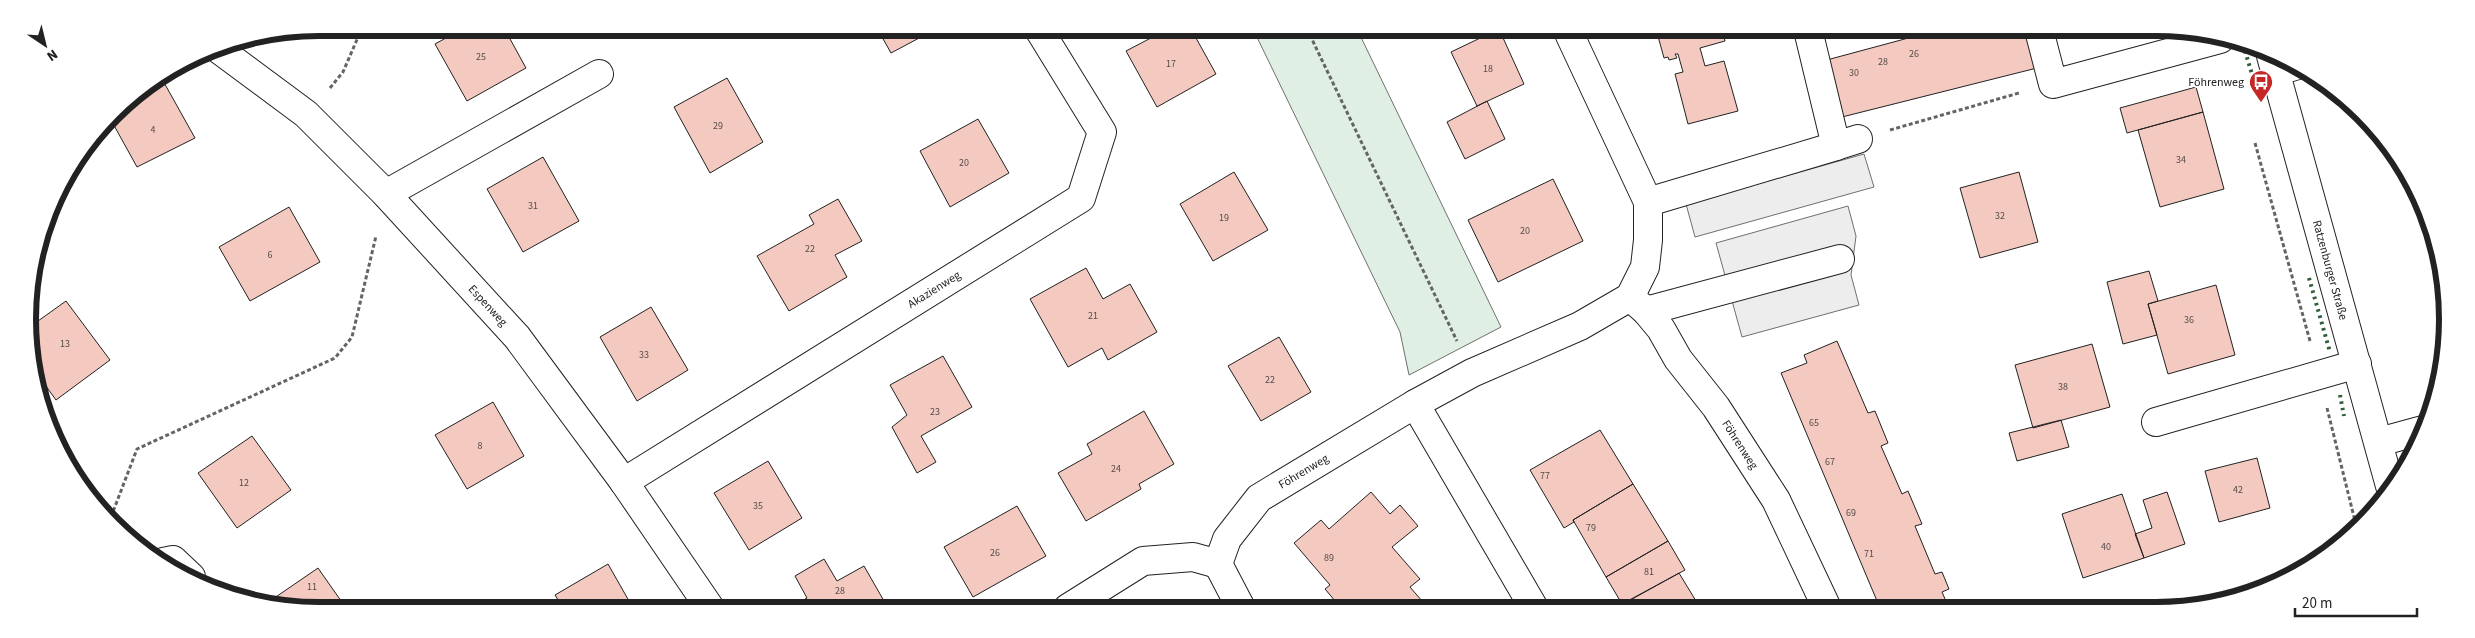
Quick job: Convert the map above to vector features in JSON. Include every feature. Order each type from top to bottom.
[{"type":"street","name":"Akazienweg","points":[[624,482],[1081,198],[1102,132],[1043,36]]},
{"type":"street","points":[[1570,36],[1648,202],[1648,240],[1638,304],[1840,259]]},
{"type":"street","points":[[1648,202],[1847,142],[1810,36]]},
{"type":"street","points":[[2041,36],[2053,84],[2210,42]]},
{"type":"street","name":"Espenweg","points":[[224,53],[306,114],[386,194],[517,337],[624,482],[706,602]]},
{"type":"street","name":"Ratzenburger Straße","points":[[2281,65],[2388,480]]},
{"type":"street","points":[[386,194],[599,74]]},
{"type":"street","name":"Föhrenweg","points":[[1218,564],[1227,540],[1258,498],[1415,404],[1472,373],[1580,326],[1638,304],[1661,329],[1678,359],[1716,407],[1776,500],[1825,602]]},
{"type":"street","points":[[2156,422],[2357,364]]},
{"type":"street","points":[[1415,404],[1530,602]]},
{"type":"street","points":[[2379,442],[2415,432]]},
{"type":"street","points":[[1078,602],[1144,562],[1192,557],[1218,564],[1238,602]]},
{"type":"path","points":[[306,114],[344,72],[359,36]]},
{"type":"path","points":[[1310,36],[1472,373]]},
{"type":"path","points":[[1847,142],[2053,84]]},
{"type":"path","points":[[2254,137],[2319,375],[2355,520]]},
{"type":"path","points":[[113,512],[137,449],[335,358],[352,338],[386,194]]},
{"type":"green space","points":[[1256,36],[1360,36],[1501,327],[1409,375],[1400,332]]},
{"type":"shaded area","points":[[1864,154],[1874,187],[1695,237],[1686,204]]},
{"type":"shaded area","points":[[1848,206],[1856,236],[1851,275],[1859,305],[1742,337],[1716,243]]},
{"type":"building","points":[[450,36],[508,36],[526,68],[467,101],[435,44]]},
{"type":"building","points":[[881,36],[923,36],[891,53]]},
{"type":"building","points":[[1155,36],[1195,36],[1216,74],[1157,107],[1126,51]]},
{"type":"building","points":[[1484,36],[1502,36],[1524,84],[1477,106],[1451,52]]},
{"type":"building","points":[[1658,36],[1724,36],[1725,41],[1700,48],[1705,66],[1724,61],[1738,111],[1688,124],[1675,74],[1683,72],[1678,54],[1675,54],[1677,58],[1669,60],[1668,57],[1664,58]]},
{"type":"building","points":[[1916,36],[2033,36],[2041,67],[1838,118],[1823,61]]},
{"type":"building","points":[[727,78],[763,142],[710,173],[674,107]]},
{"type":"building","points":[[164,83],[195,138],[137,167],[114,125],[133,106]]},
{"type":"building","points":[[2196,87],[2203,112],[2127,133],[2120,108]]},
{"type":"building","points":[[1487,101],[1505,139],[1465,159],[1447,122]]},
{"type":"building","points":[[2203,112],[2224,189],[2160,207],[2138,130]]},
{"type":"building","points":[[978,119],[1009,173],[950,207],[920,151]]},
{"type":"building","points":[[543,157],[579,221],[523,252],[487,189]]},
{"type":"building","points":[[1234,172],[1268,230],[1213,261],[1180,204]]},
{"type":"building","points":[[2019,172],[2038,242],[1980,258],[1960,188]]},
{"type":"building","points":[[1553,179],[1583,241],[1498,282],[1468,220]]},
{"type":"building","points":[[838,199],[862,241],[835,255],[847,277],[789,311],[757,256],[814,224],[809,215]]},
{"type":"building","points":[[289,207],[320,262],[250,301],[219,247]]},
{"type":"building","points":[[1086,268],[1103,299],[1130,284],[1157,332],[1108,360],[1102,348],[1068,367],[1030,299]]},
{"type":"building","points":[[2149,271],[2158,301],[2148,304],[2157,335],[2123,344],[2107,282]]},
{"type":"building","points":[[2216,285],[2235,355],[2168,374],[2148,304]]},
{"type":"building","points":[[66,301],[110,360],[56,400],[44,384],[39,356],[36,322]]},
{"type":"building","points":[[651,307],[688,370],[637,401],[600,337]]},
{"type":"building","points":[[1279,337],[1311,392],[1261,421],[1228,366]]},
{"type":"building","points":[[1837,341],[1868,413],[1875,411],[1888,443],[1881,446],[1902,494],[1908,491],[1922,524],[1915,526],[1935,574],[1942,572],[1949,589],[1942,592],[1946,602],[1877,602],[1781,373],[1807,363],[1804,355]]},
{"type":"building","points":[[2092,344],[2110,407],[2033,428],[2015,365]]},
{"type":"building","points":[[943,356],[972,407],[921,436],[936,462],[917,473],[892,427],[907,415],[890,385]]},
{"type":"building","points":[[493,402],[524,456],[467,489],[435,435]]},
{"type":"building","points":[[1144,411],[1174,464],[1139,484],[1141,489],[1086,521],[1058,473],[1092,454],[1087,444]]},
{"type":"building","points":[[2061,420],[2069,447],[2017,461],[2009,433]]},
{"type":"building","points":[[1600,430],[1633,484],[1573,520],[1574,522],[1564,528],[1530,470]]},
{"type":"building","points":[[252,436],[291,490],[237,528],[198,473]]},
{"type":"building","points":[[2257,458],[2270,508],[2219,522],[2205,471]]},
{"type":"building","points":[[768,461],[802,518],[749,550],[714,493]]},
{"type":"building","points":[[1633,484],[1668,541],[1606,577],[1573,520]]},
{"type":"building","points":[[1371,492],[1390,514],[1400,505],[1418,526],[1392,547],[1420,579],[1410,587],[1423,602],[1336,602],[1325,589],[1330,585],[1294,543],[1321,520],[1329,529]]},
{"type":"building","points":[[2167,492],[2185,544],[2144,558],[2135,534],[2152,528],[2143,500]]},
{"type":"building","points":[[2122,494],[2144,558],[2083,578],[2062,514]]},
{"type":"building","points":[[1017,506],[1046,556],[973,597],[944,547]]},
{"type":"building","points":[[1668,541],[1685,570],[1626,602],[1621,602],[1606,577]]},
{"type":"building","points":[[824,559],[837,581],[864,566],[885,602],[807,602],[805,599],[807,598],[795,576]]},
{"type":"building","points":[[608,564],[630,602],[559,602],[555,595]]},
{"type":"building","points":[[318,568],[342,602],[301,601],[275,598]]},
{"type":"building","points":[[1679,573],[1696,601],[1694,602],[1627,602]]},
{"type":"hedge","points":[[2245,51],[2259,97]]},
{"type":"hedge","points":[[2309,278],[2330,352]]},
{"type":"hedge","points":[[2340,395],[2344,416]]},
{"type":"place","name":"Föhrenweg","points":[[2261,103]]}]
